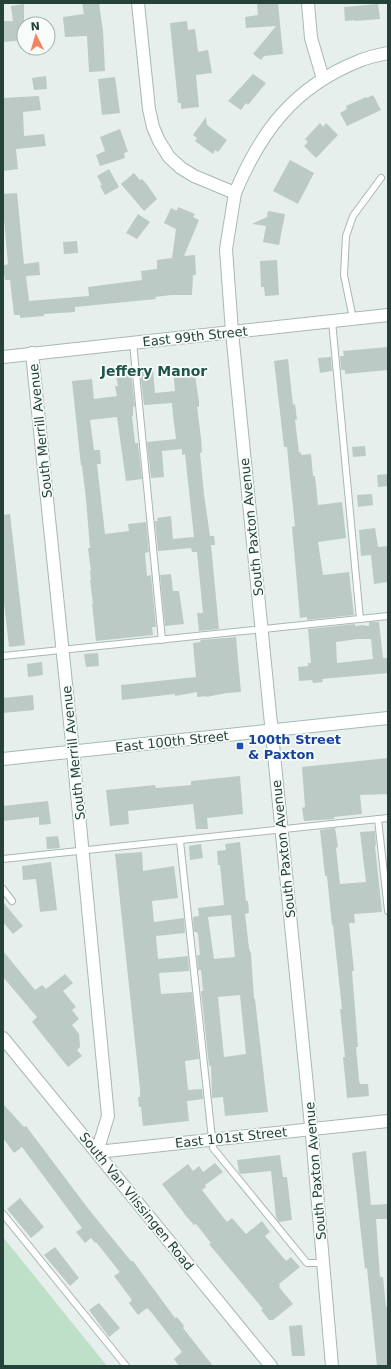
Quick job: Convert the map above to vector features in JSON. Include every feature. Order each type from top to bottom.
[{"type":"street","points":[[138,3],[150,109],[153,128],[159,141],[169,157],[181,168],[194,176],[235,193]]},
{"type":"street","points":[[308,3],[311,38],[323,79]]},
{"type":"street","name":"South Paxton Avenue","points":[[332,1366],[311,1129],[232,332],[226,249],[235,193],[244,172],[263,138],[278,118],[304,92],[338,70],[360,60],[388,52]]},
{"type":"street","name":"East 99th Street","points":[[3,356],[388,315]]},
{"type":"street","name":"South Merrill Avenue","points":[[32,353],[73,752],[108,1116],[97,1152]]},
{"type":"street","name":"East 100th Street","points":[[3,759],[388,718]]},
{"type":"street","name":"South Van Vlissingen Road","points":[[3,1038],[271,1366]]},
{"type":"street","name":"East 101st Street","points":[[97,1152],[388,1121]]},
{"type":"lane","points":[[353,319],[344,275],[346,236],[352,216],[381,178]]},
{"type":"lane","points":[[332,321],[360,619]]},
{"type":"lane","points":[[133,342],[162,640]]},
{"type":"lane","points":[[3,656],[388,616]]},
{"type":"lane","points":[[3,859],[388,818]]},
{"type":"lane","points":[[378,819],[388,911]]},
{"type":"lane","points":[[180,841],[213,1148],[307,1263],[323,1263]]},
{"type":"lane","points":[[3,889],[12,901]]},
{"type":"lane","points":[[3,1214],[126,1366]]},
{"type":"green space","points":[[3,1237],[107,1366],[3,1366]]},
{"type":"building","points":[[82,3],[99,3],[103,31],[105,71],[89,72],[87,36],[65,37],[63,17],[84,14]]},
{"type":"building","points":[[257,3],[278,3],[283,54],[264,56],[261,60],[253,54],[276,26],[246,28],[245,17],[258,15]]},
{"type":"building","points":[[24,4],[24,16],[16,16],[16,41],[3,42],[3,21],[13,21],[11,6]]},
{"type":"building","points":[[378,4],[380,19],[345,21],[344,7]]},
{"type":"building","points":[[187,21],[188,30],[195,29],[198,52],[208,50],[212,73],[196,75],[199,107],[181,109],[181,103],[178,103],[170,23]]},
{"type":"building","points":[[253,74],[266,83],[248,105],[246,103],[241,110],[228,101]]},
{"type":"building","points":[[46,76],[47,89],[34,90],[32,78]]},
{"type":"building","points":[[115,77],[120,113],[102,115],[98,79]]},
{"type":"building","points":[[373,95],[381,110],[347,126],[340,113],[347,109],[346,106]]},
{"type":"building","points":[[39,96],[41,110],[23,112],[24,136],[44,134],[46,146],[16,149],[18,169],[3,171],[3,98]]},
{"type":"building","points":[[206,117],[207,125],[227,140],[218,152],[215,150],[213,154],[195,141],[197,138],[193,135]]},
{"type":"building","points":[[320,123],[323,127],[326,123],[338,135],[316,158],[304,146],[308,142],[305,139]]},
{"type":"building","points":[[120,129],[128,152],[124,153],[125,158],[100,166],[96,155],[105,151],[100,137]]},
{"type":"building","points":[[290,160],[314,173],[298,204],[273,191]]},
{"type":"building","points":[[109,169],[119,187],[105,195],[97,176]]},
{"type":"building","points":[[134,173],[140,180],[142,179],[157,199],[144,211],[121,184]]},
{"type":"building","points":[[17,193],[24,264],[39,262],[40,275],[26,276],[29,301],[89,296],[88,287],[142,280],[141,271],[157,269],[157,260],[172,258],[176,229],[164,223],[171,208],[177,211],[178,207],[195,214],[193,217],[199,220],[184,256],[195,255],[196,275],[193,275],[192,295],[171,295],[155,297],[156,299],[75,307],[75,312],[44,314],[44,316],[20,318],[20,315],[14,315],[10,280],[5,280],[3,266],[8,264],[3,194]]},
{"type":"building","points":[[268,211],[285,214],[279,245],[263,242],[266,226],[252,224],[267,217]]},
{"type":"building","points":[[138,214],[150,222],[137,239],[126,233]]},
{"type":"building","points":[[77,241],[78,253],[64,254],[63,242]]},
{"type":"building","points":[[277,260],[279,295],[265,296],[264,287],[261,287],[260,261]]},
{"type":"building","points":[[388,347],[388,370],[345,374],[345,370],[341,370],[340,356],[344,356],[343,351]]},
{"type":"building","points":[[331,357],[332,371],[320,373],[318,358]]},
{"type":"building","points":[[288,359],[293,405],[295,404],[297,419],[295,420],[299,453],[301,452],[301,455],[311,454],[318,505],[342,502],[346,538],[318,542],[323,575],[349,572],[354,615],[307,620],[307,617],[300,618],[292,527],[295,526],[287,447],[284,447],[274,361]]},
{"type":"building","points":[[194,368],[199,402],[199,407],[197,407],[201,438],[202,452],[200,453],[204,494],[210,536],[214,536],[215,545],[211,545],[219,629],[199,631],[197,613],[203,613],[197,552],[192,552],[191,548],[158,551],[155,521],[158,521],[157,518],[171,516],[173,539],[194,537],[185,454],[182,455],[182,449],[162,451],[164,477],[151,478],[147,442],[176,439],[172,403],[144,405],[140,372],[153,371],[155,393],[175,391],[173,370]]},
{"type":"building","points":[[131,373],[135,406],[133,407],[132,416],[135,443],[138,443],[142,479],[126,481],[117,417],[90,420],[94,450],[100,450],[101,464],[97,464],[105,534],[129,531],[128,524],[146,522],[149,552],[145,553],[147,576],[151,575],[156,627],[152,627],[153,635],[96,641],[90,580],[91,571],[88,548],[90,548],[86,499],[72,381],[92,379],[94,399],[117,396],[115,386],[118,386],[116,375]]},
{"type":"building","points":[[365,446],[366,456],[353,457],[352,447]]},
{"type":"building","points":[[388,474],[388,486],[378,487],[377,475]]},
{"type":"building","points":[[372,494],[373,505],[358,507],[357,495]]},
{"type":"building","points":[[10,514],[25,645],[9,647],[3,593],[3,515]]},
{"type":"building","points":[[375,528],[378,547],[388,546],[388,582],[374,584],[371,555],[361,556],[359,530]]},
{"type":"building","points":[[171,574],[173,591],[179,591],[184,624],[165,626],[160,575]]},
{"type":"building","points":[[369,622],[379,622],[383,658],[388,658],[388,673],[322,679],[323,682],[313,683],[312,680],[299,681],[298,667],[308,666],[308,663],[311,663],[308,629],[355,624],[355,626],[369,626]],"holes":[[[371,639],[373,659],[337,663],[336,642]]]},
{"type":"building","points":[[236,637],[241,692],[197,697],[197,692],[175,696],[175,694],[122,700],[121,685],[196,677],[193,643],[201,642],[200,640]]},
{"type":"building","points":[[98,653],[99,666],[86,667],[84,654]]},
{"type":"building","points":[[42,662],[43,675],[28,677],[27,664]]},
{"type":"building","points":[[33,695],[34,710],[3,713],[3,698]]},
{"type":"building","points":[[388,758],[388,794],[360,795],[362,814],[334,817],[334,819],[304,821],[302,808],[305,807],[302,767]]},
{"type":"building","points":[[240,776],[243,814],[207,818],[208,829],[196,829],[193,804],[128,811],[129,824],[110,826],[106,790],[155,785],[156,788],[191,785],[191,781]]},
{"type":"building","points":[[48,801],[51,824],[39,825],[39,817],[3,821],[3,806]]},
{"type":"building","points":[[335,828],[338,847],[336,848],[340,884],[366,882],[360,832],[375,831],[375,846],[382,912],[354,914],[355,923],[349,923],[354,971],[352,971],[359,1080],[360,1084],[368,1084],[369,1096],[347,1098],[343,1057],[345,1057],[340,1009],[342,1009],[327,876],[325,876],[320,830]]},
{"type":"building","points":[[58,836],[60,848],[47,849],[46,837]]},
{"type":"building","points":[[240,842],[246,901],[248,901],[249,913],[245,914],[251,954],[254,999],[268,1112],[225,1116],[223,1097],[212,1098],[211,1066],[209,1066],[201,991],[203,991],[201,970],[198,970],[197,955],[200,955],[198,934],[197,932],[194,932],[193,917],[199,916],[198,908],[224,905],[217,851],[226,850],[225,844]],"holes":[[[231,915],[235,957],[214,959],[208,917]],[[240,995],[246,1054],[224,1057],[218,997]]]},
{"type":"building","points":[[201,844],[203,858],[190,860],[189,846]]},
{"type":"building","points":[[142,852],[143,871],[174,866],[178,898],[152,901],[154,922],[184,918],[185,933],[156,936],[158,959],[188,956],[189,971],[159,973],[161,994],[192,992],[199,1059],[185,1061],[188,1090],[202,1089],[203,1099],[187,1101],[189,1121],[143,1126],[141,1107],[139,1107],[138,1097],[140,1097],[140,1089],[115,854]]},
{"type":"building","points":[[51,862],[57,910],[40,912],[36,879],[23,880],[22,866]]},
{"type":"building","points":[[3,902],[23,926],[13,934],[3,922]]},
{"type":"building","points":[[3,951],[35,990],[42,985],[46,989],[65,974],[73,983],[63,991],[76,1007],[72,1010],[79,1019],[72,1025],[79,1034],[80,1047],[77,1050],[82,1056],[68,1067],[32,1022],[37,1017],[3,977]]},
{"type":"building","points":[[3,1104],[24,1127],[26,1126],[90,1211],[131,1261],[133,1261],[213,1366],[179,1366],[174,1359],[182,1352],[152,1313],[147,1308],[138,1315],[129,1303],[132,1300],[114,1276],[120,1272],[96,1242],[95,1243],[91,1238],[85,1243],[76,1232],[82,1228],[22,1147],[14,1153],[3,1138]]},
{"type":"building","points":[[366,1151],[371,1205],[388,1204],[388,1219],[376,1219],[380,1277],[383,1277],[386,1307],[388,1306],[388,1366],[377,1366],[367,1268],[365,1269],[352,1153]]},
{"type":"building","points":[[280,1155],[283,1177],[287,1177],[292,1220],[279,1222],[276,1217],[271,1171],[240,1174],[237,1160]]},
{"type":"building","points":[[215,1163],[223,1172],[205,1185],[206,1187],[202,1190],[227,1222],[232,1218],[246,1234],[262,1221],[270,1232],[265,1236],[286,1261],[291,1257],[300,1267],[279,1284],[279,1287],[293,1304],[273,1320],[269,1320],[261,1310],[263,1309],[209,1244],[211,1243],[196,1224],[194,1225],[186,1216],[162,1184],[188,1164],[193,1171],[199,1166],[203,1172]]},
{"type":"building","points":[[20,1198],[44,1227],[31,1238],[7,1209]]},
{"type":"building","points":[[55,1247],[79,1278],[70,1286],[44,1255]]},
{"type":"building","points":[[99,1303],[120,1328],[109,1337],[89,1310]]},
{"type":"building","points":[[302,1325],[305,1356],[292,1356],[289,1326]]},
{"type":"place","name":"100th Street & Paxton","points":[[240,746]]},
{"type":"district","name":"Jeffery Manor","points":[[154,371]]}]
